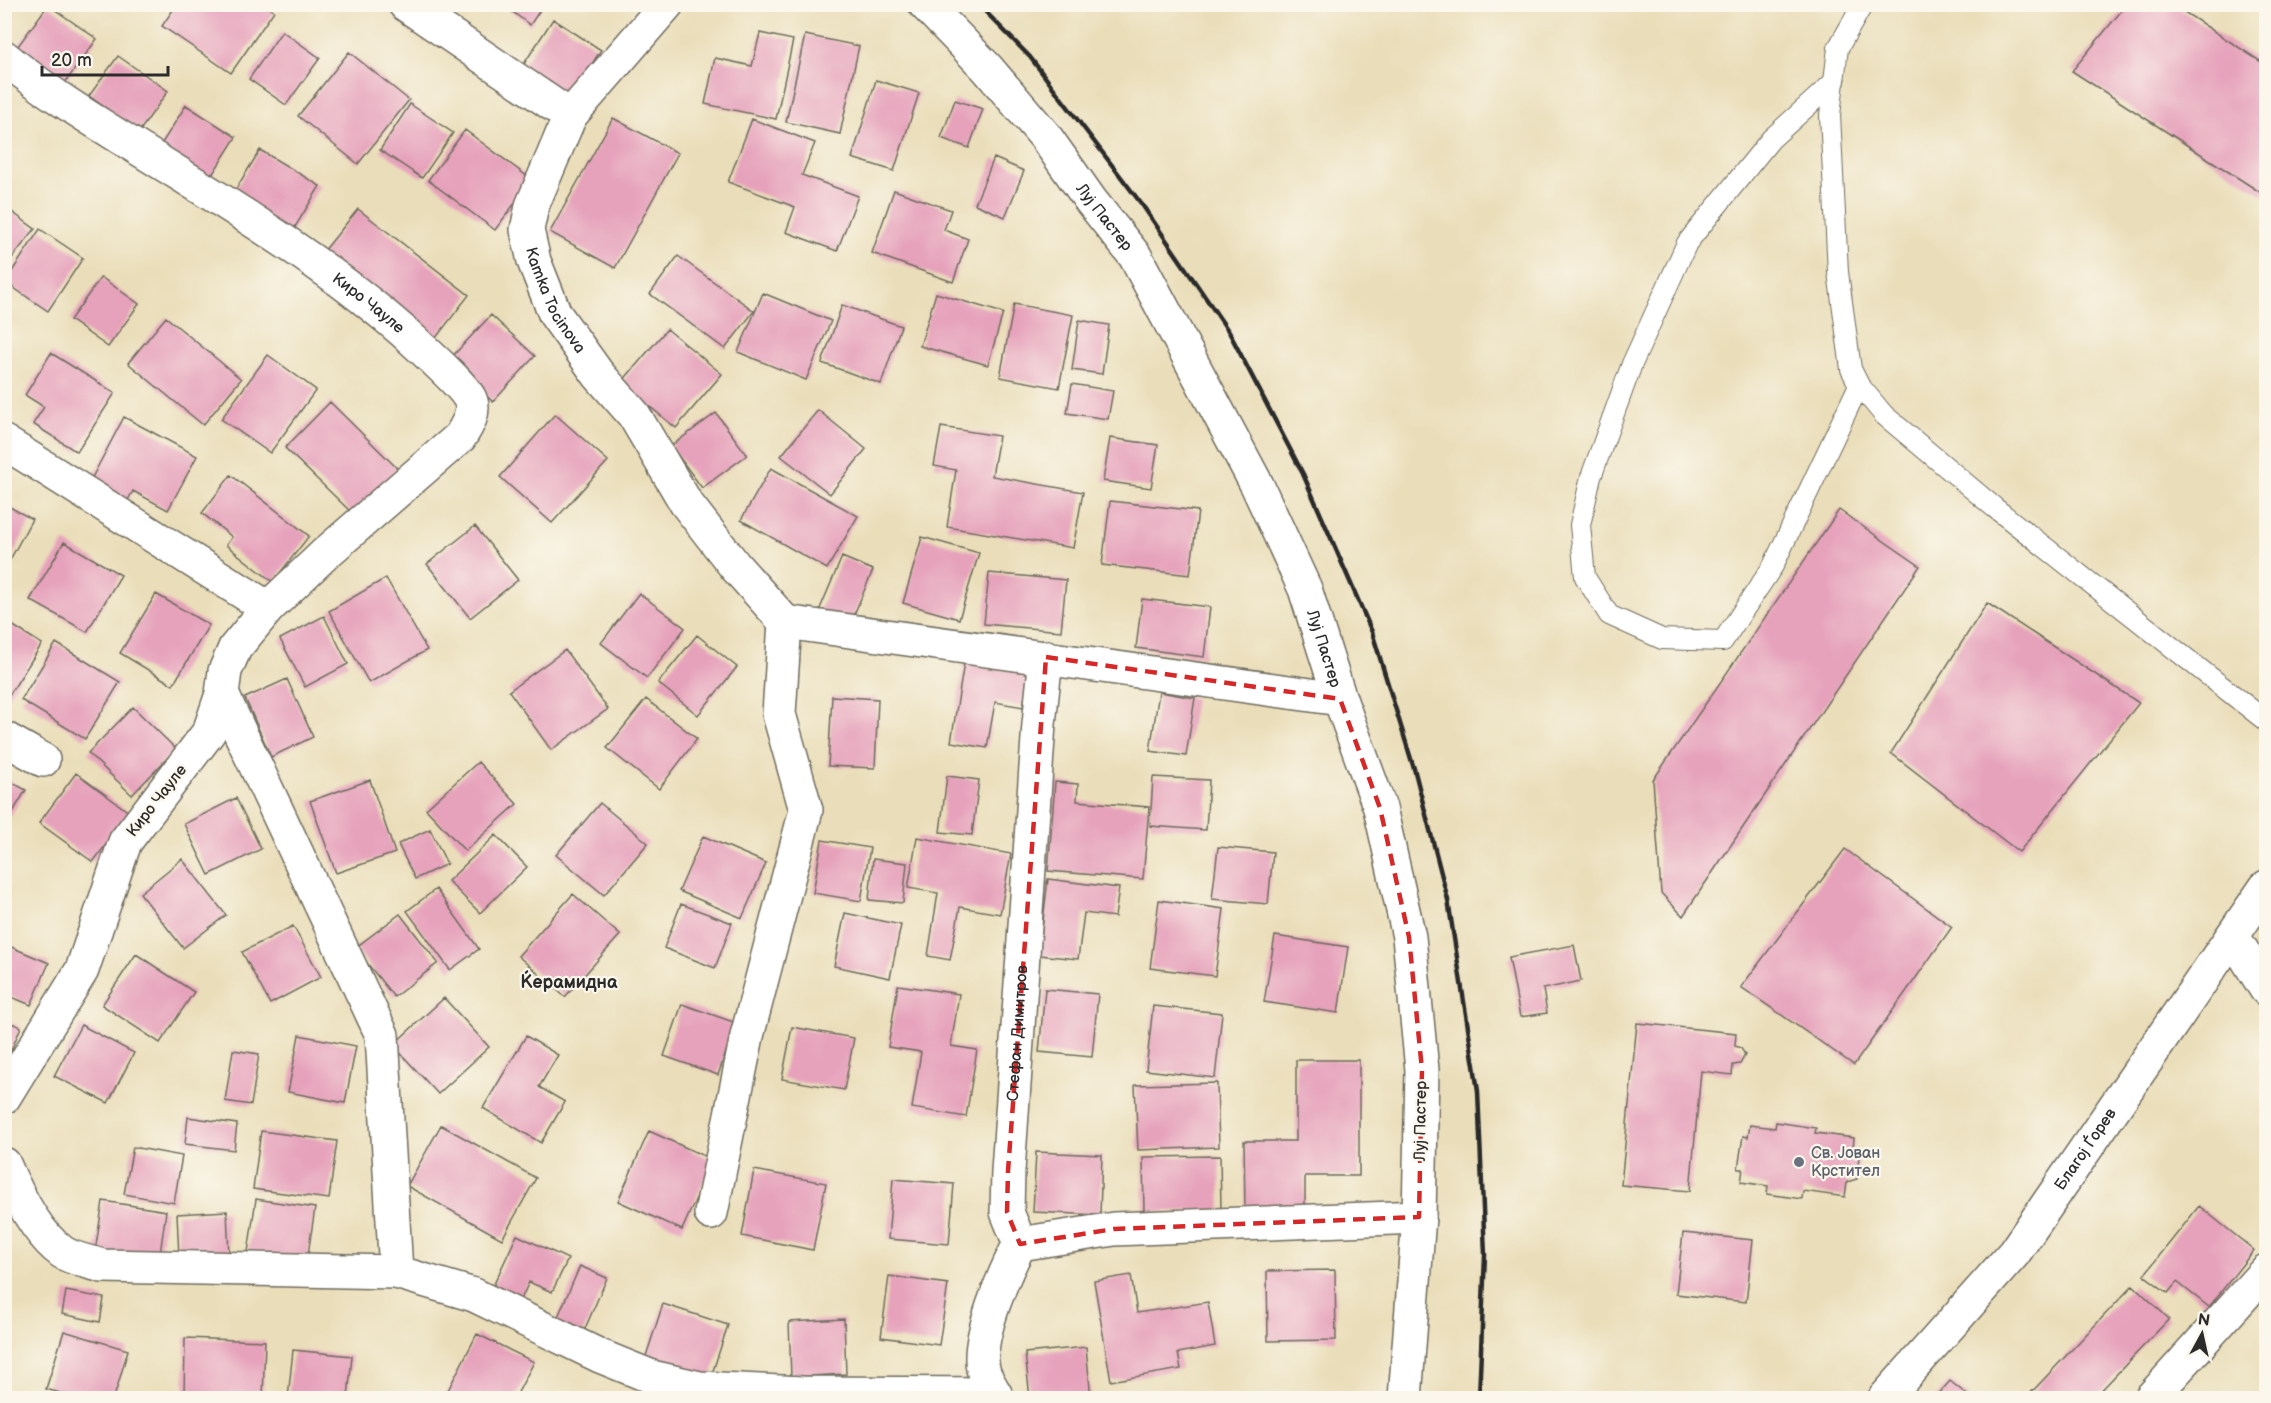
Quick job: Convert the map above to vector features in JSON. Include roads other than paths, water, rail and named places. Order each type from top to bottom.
[{"type":"street","points":[[405,4],[570,116]]},
{"type":"street","name":"Kamka Tocinova","points":[[667,4],[570,116],[532,206],[527,230],[534,261],[555,314],[598,374],[634,415],[686,503],[735,566],[785,622]]},
{"type":"street","name":"Луј Пастер","points":[[925,4],[987,68],[1045,136],[1091,201],[1135,256],[1252,475],[1305,589],[1340,699],[1380,808],[1409,937],[1422,1070],[1419,1217],[1405,1398]]},
{"type":"street","name":"Киро Чауле","points":[[4,57],[74,108],[202,188],[345,285],[389,319],[428,354],[470,399],[470,417],[460,437],[326,553],[268,608],[235,648],[225,671],[222,694],[209,732],[125,842],[82,970],[4,1097]]},
{"type":"street","points":[[4,442],[268,608]]},
{"type":"street","points":[[711,1213],[747,1036],[806,810],[779,714],[785,622],[1340,699]]},
{"type":"street","name":"Стефан Димитров","points":[[1020,1244],[1007,1212],[1008,1171],[1038,724],[1046,657]]},
{"type":"street","points":[[222,694],[382,1035],[396,1272]]},
{"type":"street","points":[[4,738],[43,760]]},
{"type":"street","name":"Благој Ѓорев","points":[[1885,1398],[2014,1252],[2234,938],[2266,887]]},
{"type":"street","points":[[2234,938],[2266,989]]},
{"type":"street","points":[[4,1164],[17,1195],[35,1222],[62,1252],[102,1266],[396,1272],[474,1295],[600,1356],[652,1377],[700,1388],[814,1393],[996,1396],[983,1368],[983,1349],[1004,1273],[1020,1244],[1114,1229],[1419,1217]]},
{"type":"street","points":[[2151,1398],[2266,1271]]},
{"type":"lane","points":[[1863,4],[1838,48],[1830,115],[1838,272],[1851,369],[1859,385],[1884,415],[1978,493],[2266,721]]},
{"type":"lane","points":[[1835,81],[1771,139],[1687,243],[1632,364],[1591,477],[1580,525],[1585,577],[1609,615],[1662,639],[1723,641],[1773,566],[1859,385]]},
{"type":"railway","points":[[978,4],[1030,57],[1143,206],[1229,332],[1303,474],[1372,632],[1415,772],[1448,900],[1478,1091],[1485,1255],[1479,1398]]},
{"type":"place","name":"Св. Јован Крстител","points":[[1799,1162]]},
{"type":"district","name":"Ќерамидна","points":[[569,982]]}]
